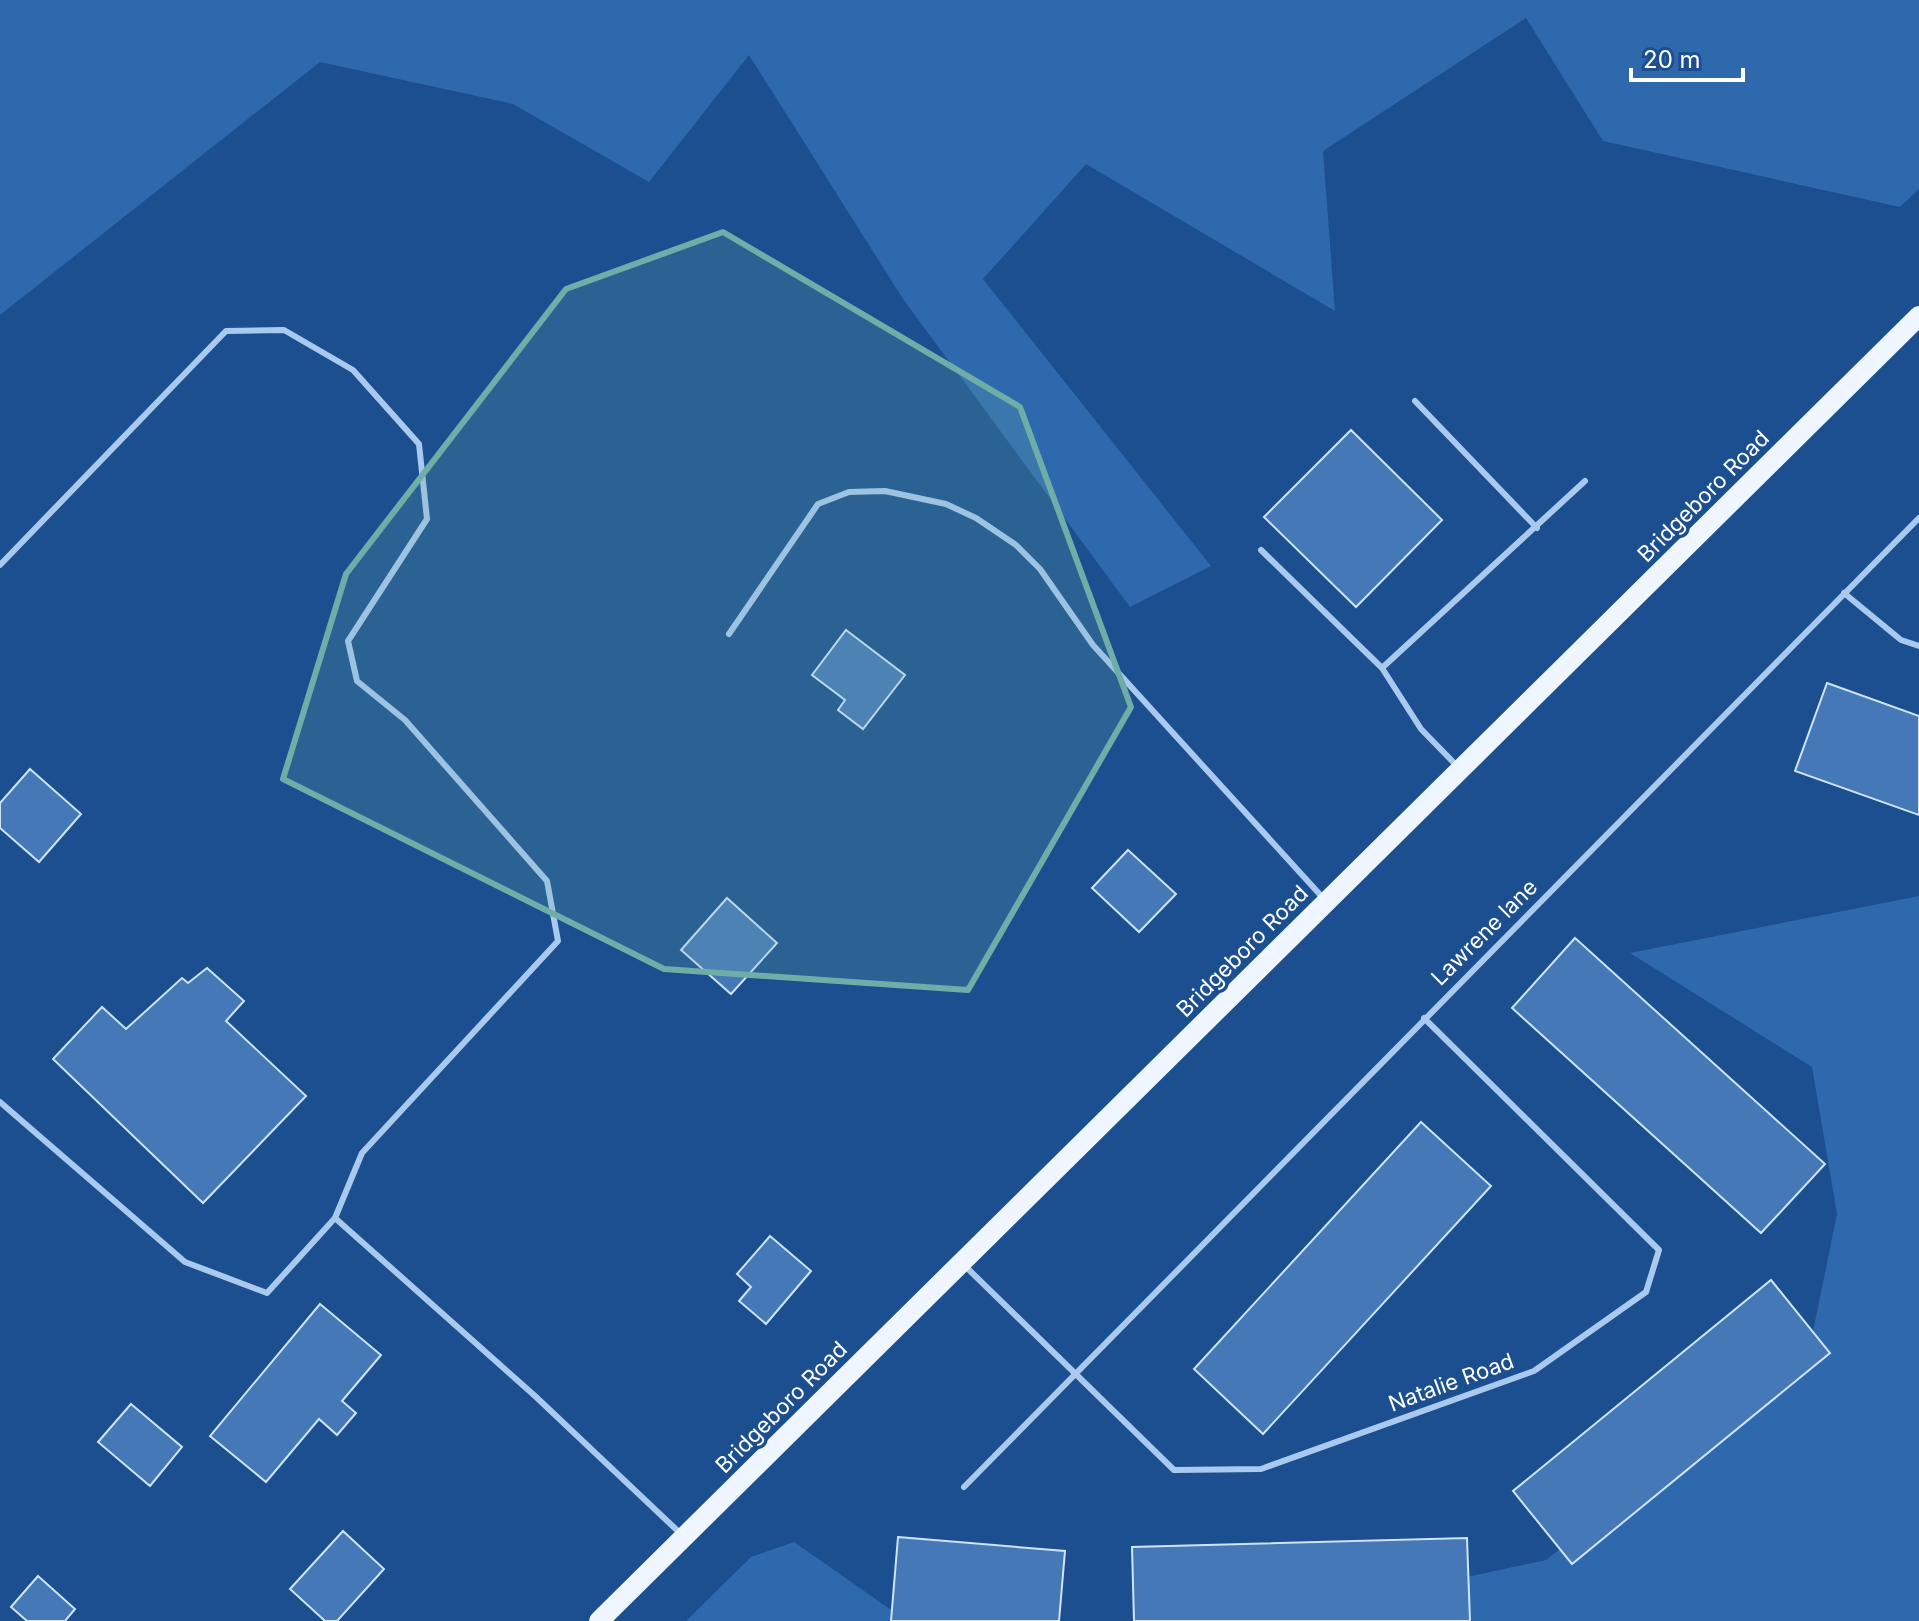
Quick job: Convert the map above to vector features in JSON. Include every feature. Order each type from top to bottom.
[{"type":"main road","name":"Bridgeboro Road","points":[[599,1621],[1919,316]]},
{"type":"lane","points":[[0,565],[226,331],[284,330],[353,370],[419,444],[427,519],[348,641],[357,681],[405,720],[547,881],[558,941],[362,1153],[335,1218],[267,1293],[185,1262],[0,1102]]},
{"type":"lane","points":[[1415,401],[1537,528]]},
{"type":"lane","points":[[1382,668],[1585,481]]},
{"type":"lane","points":[[729,634],[818,504],[849,492],[885,491],[946,504],[1003,536],[1040,569],[1093,645],[1327,901]]},
{"type":"lane","name":"Lawrene lane","points":[[964,1487],[1077,1376],[1424,1018],[1919,518]]},
{"type":"lane","points":[[1261,550],[1382,668],[1421,729],[1461,769]]},
{"type":"lane","points":[[1844,593],[1901,640],[1919,646]]},
{"type":"lane","name":"Natalie Road","points":[[962,1262],[1174,1470],[1261,1469],[1534,1371],[1646,1292],[1659,1250],[1424,1018]]},
{"type":"lane","points":[[335,1218],[535,1396],[684,1537]]},
{"type":"highlighted area","points":[[723,232],[1020,407],[1131,707],[968,990],[664,969],[283,779],[346,574],[566,289]]},
{"type":"shaded area","points":[[0,0],[1919,0],[1919,189],[1900,207],[1603,141],[1526,18],[1323,151],[1335,311],[1086,164],[983,279],[1211,566],[1130,607],[903,299],[749,55],[649,182],[513,104],[320,62],[0,315]]},
{"type":"shaded area","points":[[1919,896],[1919,1621],[1262,1621],[1546,1560],[1809,1351],[1837,1214],[1812,1067],[1630,953]]},
{"type":"shaded area","points":[[794,1542],[907,1621],[686,1621],[751,1557]]},
{"type":"building","points":[[1351,430],[1442,520],[1356,607],[1264,517]]},
{"type":"building","points":[[846,630],[905,675],[863,729],[838,710],[845,700],[812,675]]},
{"type":"building","points":[[1827,683],[1919,716],[1919,815],[1795,771]]},
{"type":"building","points":[[30,769],[81,814],[39,862],[0,828],[0,803]]},
{"type":"building","points":[[1128,850],[1176,894],[1139,932],[1092,888]]},
{"type":"building","points":[[727,898],[777,943],[731,994],[681,950]]},
{"type":"building","points":[[1575,938],[1825,1164],[1761,1233],[1512,1008]]},
{"type":"building","points":[[207,968],[244,1001],[226,1021],[306,1096],[203,1203],[53,1059],[102,1007],[126,1029],[182,978],[188,983]]},
{"type":"building","points":[[1421,1122],[1491,1186],[1263,1434],[1194,1369]]},
{"type":"building","points":[[770,1236],[811,1271],[766,1324],[739,1301],[751,1287],[737,1274]]},
{"type":"building","points":[[1771,1280],[1830,1353],[1572,1564],[1513,1491]]},
{"type":"building","points":[[320,1304],[381,1355],[342,1401],[356,1413],[337,1435],[319,1419],[266,1482],[210,1436]]},
{"type":"building","points":[[131,1404],[182,1447],[150,1486],[98,1442]]},
{"type":"building","points":[[343,1531],[384,1569],[337,1621],[325,1621],[290,1589]]},
{"type":"building","points":[[898,1537],[1065,1551],[1059,1621],[891,1621]]},
{"type":"building","points":[[1467,1538],[1470,1621],[1134,1621],[1132,1547]]},
{"type":"building","points":[[38,1576],[75,1609],[65,1621],[27,1621],[11,1607]]}]
